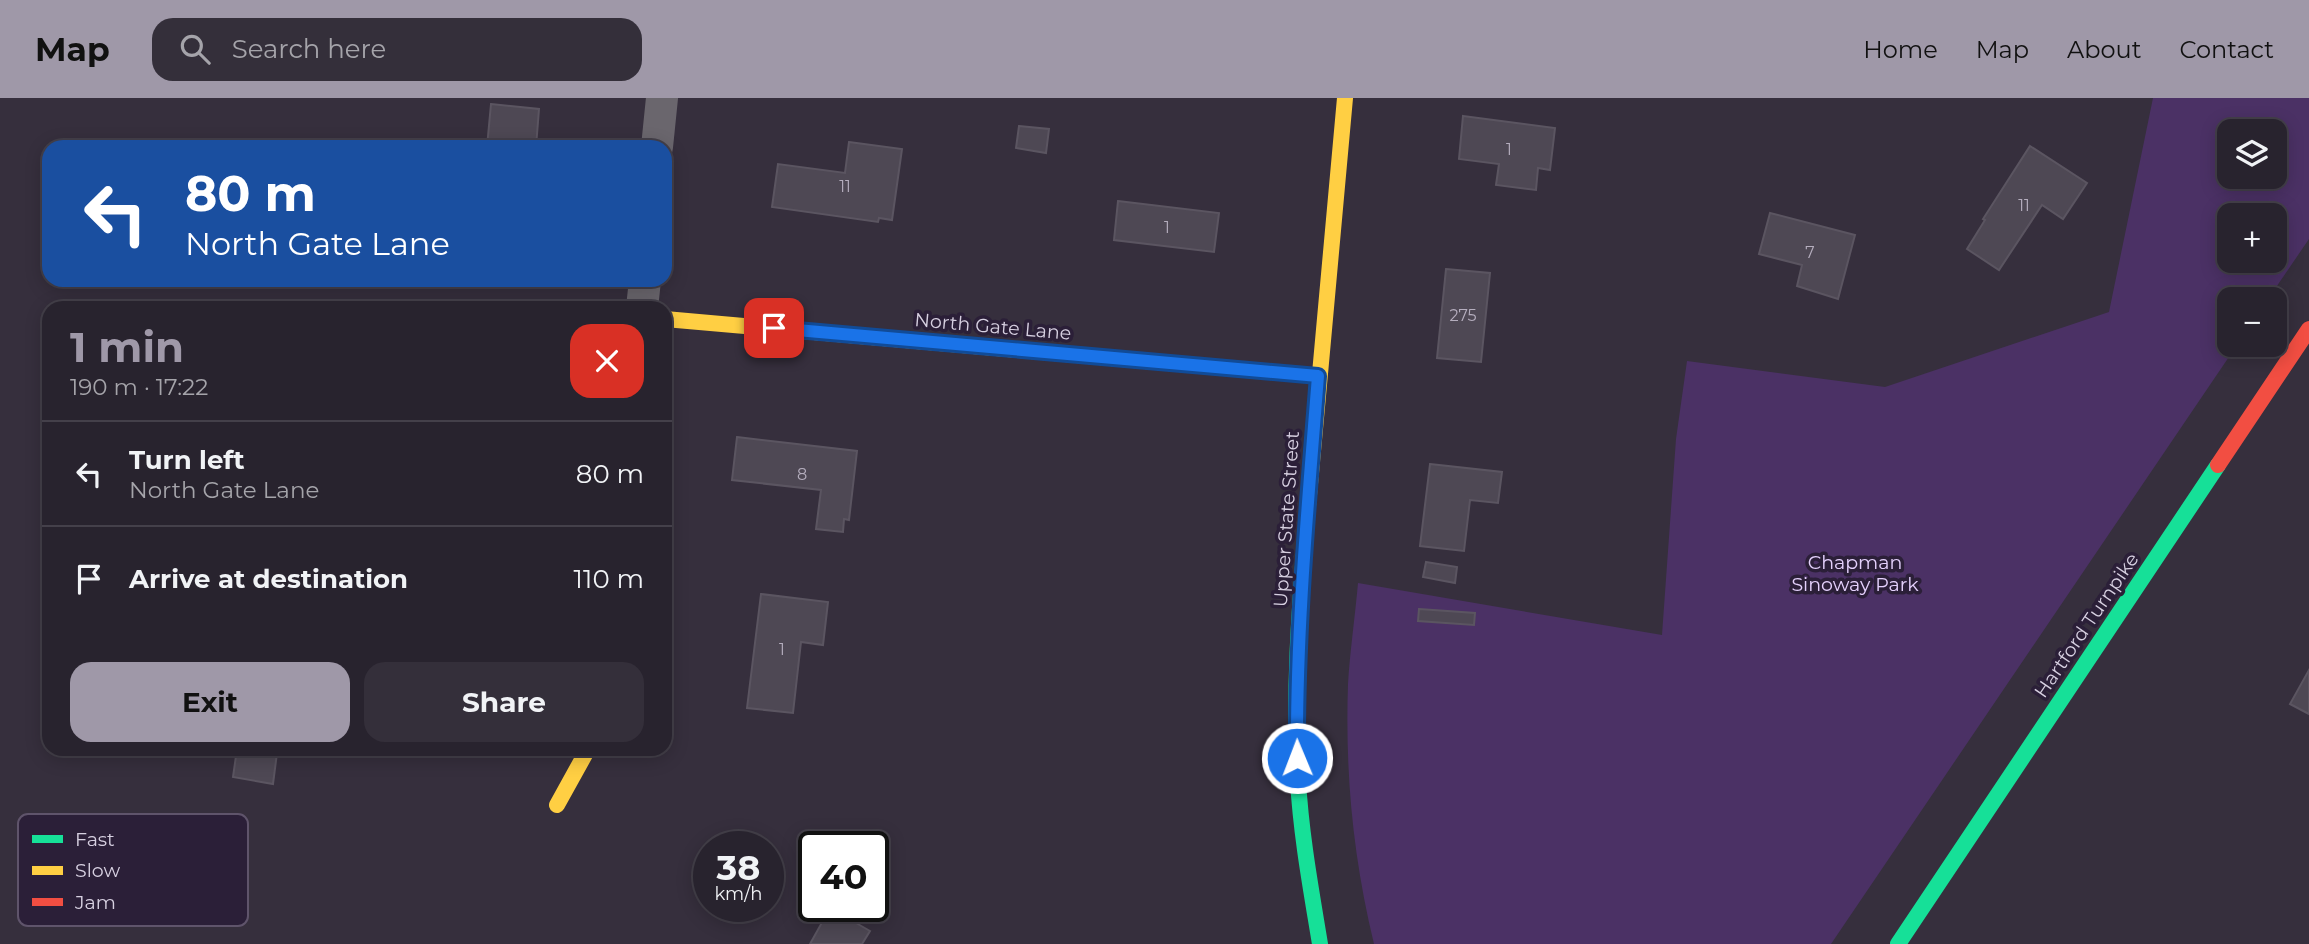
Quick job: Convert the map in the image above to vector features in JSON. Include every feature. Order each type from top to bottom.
[{"type":"street","points":[[658,140],[662,98]]},
{"type":"street","name":"Upper State Street","points":[[1320,944],[1306,856],[1297,758],[1296,689],[1318,376],[1345,98]]},
{"type":"street","name":"North Gate Lane","points":[[672,320],[1318,376]]},
{"type":"street","name":"Hartford Turnpike","points":[[1898,944],[2309,330]]},
{"type":"street","points":[[558,805],[584,756]]},
{"type":"green space","name":"Chapman Sinoway Park","points":[[2153,98],[2309,98],[2309,239],[2287,271],[2287,203],[2217,203],[2217,273],[2286,273],[2276,287],[2217,287],[2217,357],[2229,357],[1831,944],[1374,944],[1356,847],[1349,783],[1348,684],[1358,583],[1662,635],[1676,439],[1687,361],[1885,387],[2109,312]]},
{"type":"building","points":[[491,104],[539,109],[537,140],[488,140]]},
{"type":"building","points":[[1463,116],[1555,128],[1550,170],[1538,168],[1536,190],[1496,185],[1499,164],[1459,159]]},
{"type":"building","points":[[1019,126],[1049,129],[1046,153],[1016,148]]},
{"type":"building","points":[[849,142],[902,149],[892,220],[879,218],[878,222],[772,207],[778,164],[845,173]]},
{"type":"building","points":[[2030,146],[2087,183],[2063,219],[2042,205],[1999,270],[1967,249]]},
{"type":"building","points":[[1118,201],[1219,213],[1214,252],[1114,240]]},
{"type":"building","points":[[1770,213],[1855,235],[1838,299],[1797,286],[1802,265],[1759,254]]},
{"type":"building","points":[[1446,269],[1490,273],[1481,362],[1437,358]]},
{"type":"building","points":[[737,437],[857,451],[849,520],[844,519],[843,532],[816,529],[821,490],[732,480]]},
{"type":"building","points":[[1430,464],[1502,472],[1498,503],[1470,500],[1464,551],[1420,546]]},
{"type":"building","points":[[1426,562],[1457,567],[1455,583],[1423,577]]},
{"type":"building","points":[[761,594],[828,602],[823,645],[801,642],[793,713],[747,708]]},
{"type":"building","points":[[1419,609],[1475,613],[1474,625],[1418,621]]},
{"type":"building","points":[[2309,670],[2309,714],[2290,704]]},
{"type":"building","points":[[236,756],[277,756],[273,784],[233,777]]},
{"type":"building","points":[[822,922],[854,922],[870,931],[862,944],[810,944]]},
{"type":"traffic: fast","points":[[1898,944],[2218,465]]},
{"type":"traffic: fast","points":[[1306,528],[1298,654],[1298,780],[1301,821],[1320,944]]},
{"type":"traffic: slow","points":[[1306,528],[1345,98]]},
{"type":"traffic: slow","points":[[672,320],[1191,365]]},
{"type":"traffic: slow","points":[[557,805],[584,756]]},
{"type":"traffic: jam","points":[[2218,465],[2309,329]]},
{"type":"traffic: jam","points":[[1191,365],[1318,376]]},
{"type":"route","points":[[774,328],[1318,376],[1299,620],[1297,758]]}]
